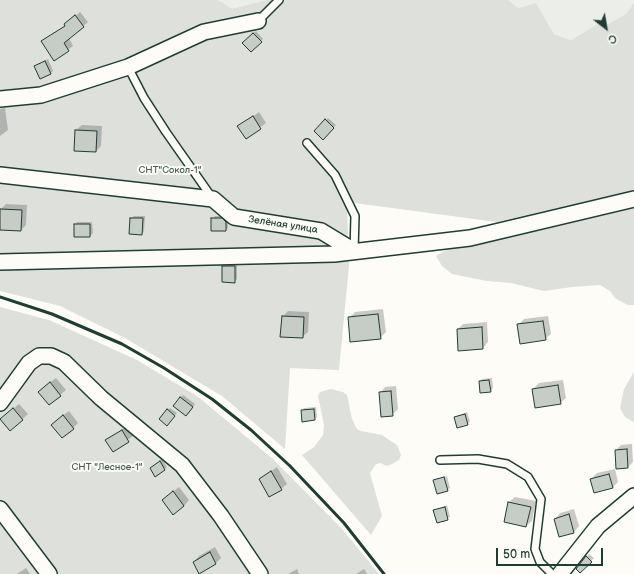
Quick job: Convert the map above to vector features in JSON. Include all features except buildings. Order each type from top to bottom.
[{"type":"street","points":[[0,99],[41,95],[128,67],[204,32],[258,21]]},
{"type":"street","points":[[0,175],[213,199]]},
{"type":"street","name":"Зелёная улица","points":[[213,199],[234,217],[321,231],[354,251]]},
{"type":"street","points":[[0,262],[334,254],[470,238],[634,199]]},
{"type":"street","points":[[0,403],[29,362],[39,356],[51,356],[64,362],[101,398],[182,466],[221,516],[260,574]]},
{"type":"street","points":[[560,574],[598,526],[634,496]]},
{"type":"street","points":[[0,509],[49,574]]},
{"type":"lane","points":[[258,21],[279,0]]},
{"type":"lane","points":[[128,67],[144,98],[162,126],[213,199]]},
{"type":"lane","points":[[307,143],[335,175],[355,216],[354,251]]},
{"type":"lane","points":[[440,460],[478,458],[507,464],[528,477],[541,499],[535,549],[540,562],[552,574]]},
{"type":"shaded area","points":[[218,0],[266,0],[232,10]]},
{"type":"shaded area","points":[[508,0],[634,0],[634,3],[626,14],[608,24],[599,23],[571,40],[554,34],[536,3],[518,8]]},
{"type":"green space","name":"СНТ\"Сокол-1\"","points":[[0,0],[218,0],[232,9],[266,0],[508,0],[518,8],[536,3],[554,34],[571,40],[599,23],[608,24],[626,14],[634,3],[634,190],[497,222],[347,202],[349,265],[339,370],[290,368],[285,449],[222,396],[125,338],[60,306],[0,291]]},
{"type":"green space","points":[[634,206],[634,305],[628,305],[616,299],[610,291],[600,285],[544,291],[511,283],[487,281],[452,274],[442,266],[436,256],[453,246]]},
{"type":"green space","name":"СНТ \"Лесное-1\"","points":[[0,307],[49,320],[137,360],[197,396],[273,459],[342,529],[379,574],[0,574]]},
{"type":"green space","points":[[634,372],[634,422],[625,417],[620,408],[624,389]]},
{"type":"green space","points":[[331,389],[343,392],[347,395],[352,419],[357,429],[382,435],[397,445],[401,455],[399,460],[392,464],[386,466],[381,463],[376,464],[370,473],[382,516],[371,535],[302,455],[314,447],[323,435],[324,425],[318,396],[320,392]]},
{"type":"railway","points":[[0,297],[52,314],[122,344],[164,368],[212,399],[251,430],[290,466],[344,523],[384,574]]}]
